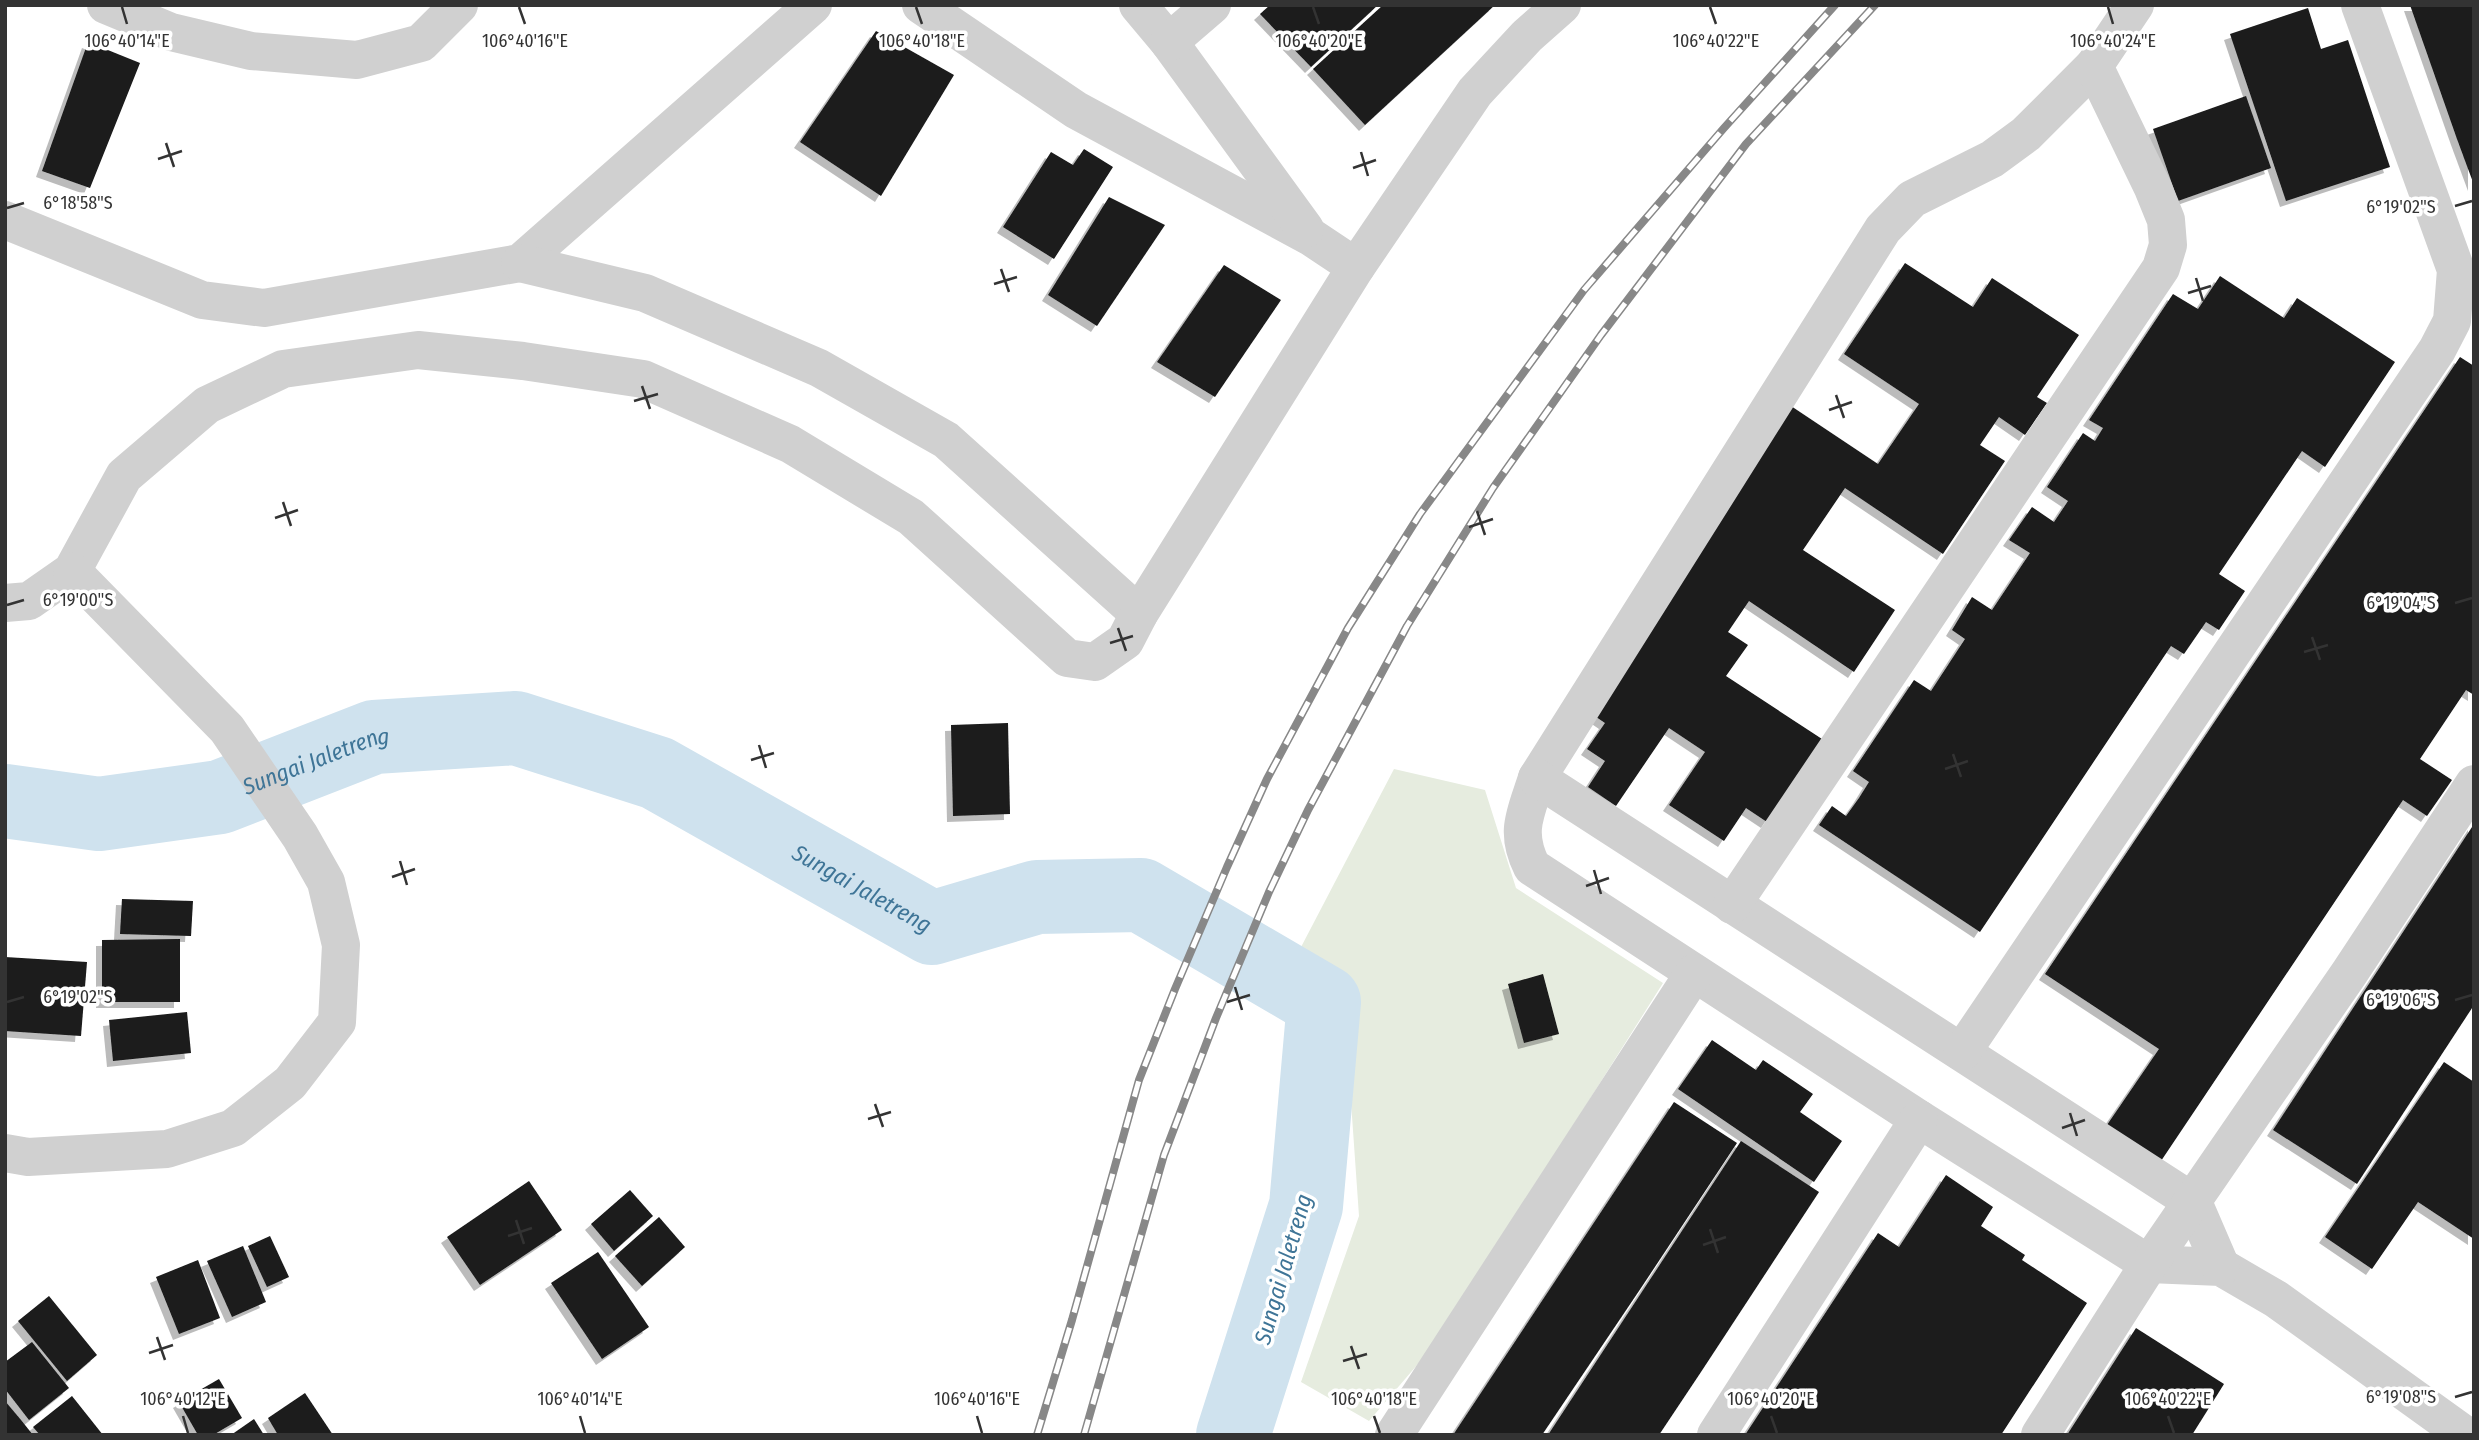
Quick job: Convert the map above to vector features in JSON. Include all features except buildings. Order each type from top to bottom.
[{"type":"street","points":[[106,5],[171,32],[251,51],[357,60],[421,43],[459,5]]},
{"type":"street","points":[[520,263],[813,5]]},
{"type":"street","points":[[921,5],[1076,110],[1311,237],[1356,267]]},
{"type":"street","points":[[1138,5],[1169,42],[1311,237]]},
{"type":"street","points":[[1169,42],[1212,5]]},
{"type":"street","points":[[5,603],[29,601],[72,571],[124,476],[207,405],[283,369],[418,349],[643,379],[790,444],[911,516],[1067,658],[1095,663],[1125,641],[1139,614],[1356,267],[1475,92],[1527,36],[1562,5]]},
{"type":"street","points":[[2135,5],[2094,66],[2026,134],[1992,159],[1912,199],[1883,229],[1537,778],[1521,830],[1523,849],[1532,867],[1919,1119],[2149,1264],[2221,1267],[2276,1299],[2465,1435]]},
{"type":"street","points":[[1962,1052],[2437,350],[2452,321],[2456,270],[2360,5]]},
{"type":"street","points":[[1732,905],[2161,268],[2168,245],[2166,220],[2094,66]]},
{"type":"street","points":[[5,219],[202,300],[264,308],[520,263],[646,293],[819,368],[946,440],[1139,614]]},
{"type":"street","points":[[5,1153],[29,1157],[167,1149],[233,1128],[290,1083],[337,1022],[341,945],[326,882],[300,836],[228,729],[72,571]]},
{"type":"street","points":[[1537,778],[2193,1202],[2221,1267]]},
{"type":"street","points":[[2039,1435],[2149,1264],[2350,972],[2474,784]]},
{"type":"street","points":[[1394,1435],[1694,973]]},
{"type":"street","points":[[1716,1435],[1919,1119]]},
{"type":"shaded area","points":[[1394,769],[1485,790],[1516,888],[1663,983],[1436,1343],[1369,1421],[1301,1382],[1359,1216],[1344,1002],[1300,949]]},
{"type":"waterway","name":"Sungai Jaletreng","points":[[5,801],[99,814],[220,797],[374,737],[516,728],[657,773],[932,928],[1037,897],[1141,895],[1324,1002],[1306,1206],[1233,1435]]},
{"type":"railway","points":[[1037,1435],[1139,1080],[1175,989],[1267,779],[1348,628],[1420,514],[1584,290],[1835,5]]},
{"type":"railway","points":[[1084,1435],[1164,1155],[1216,1018],[1269,892],[1308,810],[1407,626],[1493,488],[1601,335],[1746,144],[1875,5]]}]
